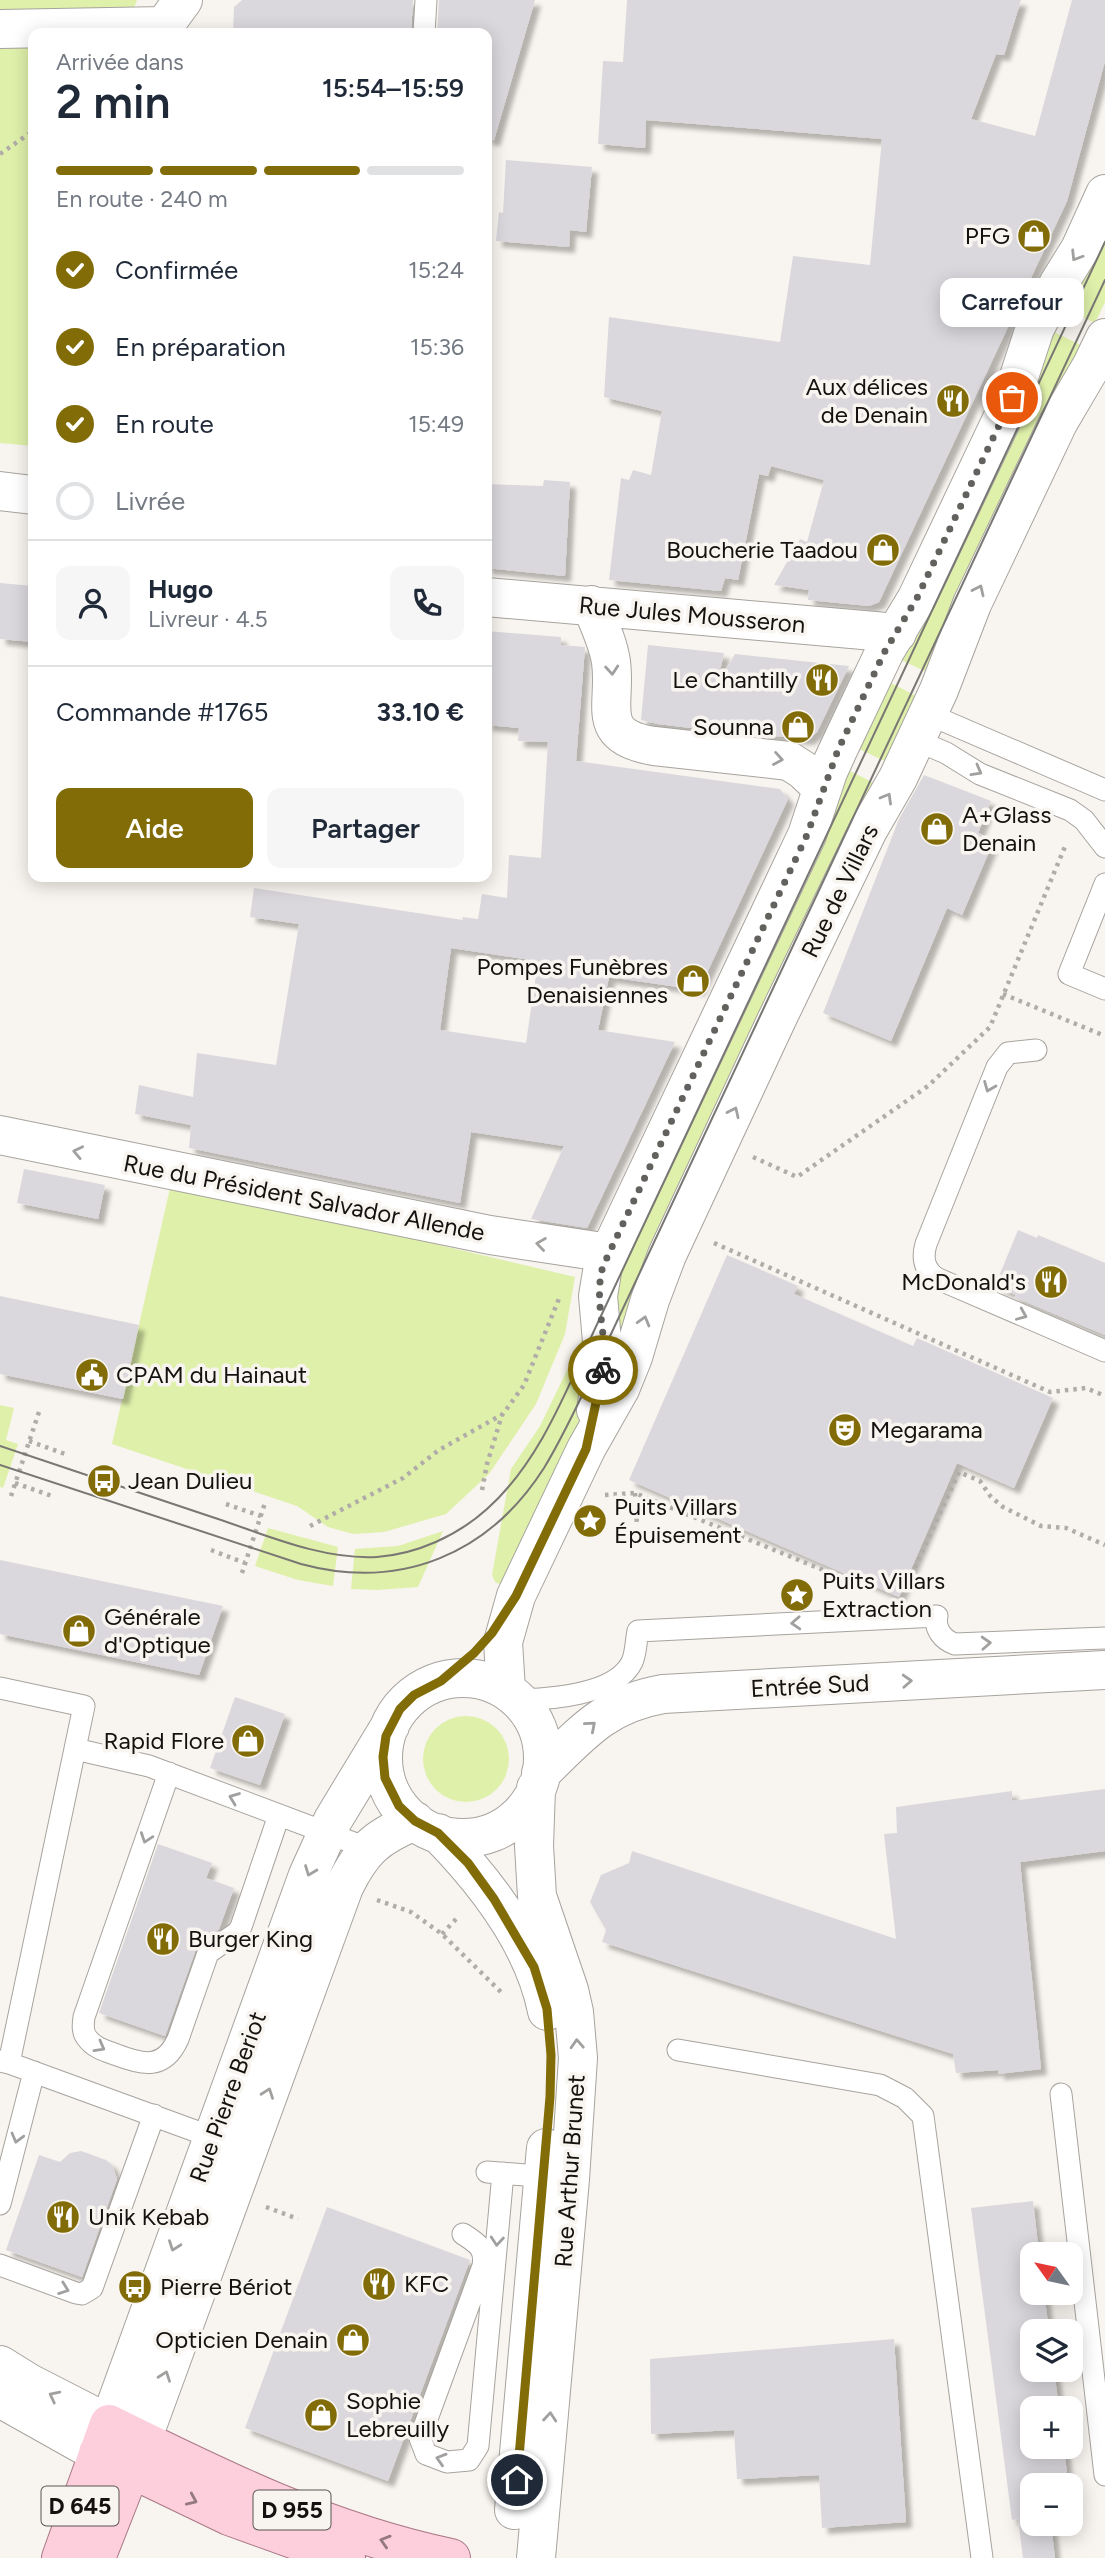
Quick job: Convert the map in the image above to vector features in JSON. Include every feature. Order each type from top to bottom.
[{"type":"main road","name":"Rue Pierre Beriot","points":[[61,2558],[120,2447]]},
{"type":"main road","name":"Rue Pierre Beriot","points":[[96,2558],[120,2447]]},
{"type":"main road","name":"D 955","points":[[120,2447],[229,2516],[346,2558]]},
{"type":"main road","name":"D 955","points":[[120,2447],[224,2481],[285,2507],[405,2547],[452,2558]]},
{"type":"street","points":[[0,29],[170,20]]},
{"type":"street","name":"Rue de Villars","points":[[586,1449],[604,1364],[594,1251],[807,835],[822,788],[885,651],[917,598],[1012,398],[1035,328],[1080,249],[1105,194]]},
{"type":"street","name":"Rue de Villars","points":[[441,1681],[483,1644],[516,1596],[586,1449],[620,1389],[667,1255],[850,868],[922,727],[972,604],[1058,423],[1093,365],[1105,338]]},
{"type":"street","points":[[0,491],[28,494]]},
{"type":"street","name":"Rue Jules Mousseron","points":[[492,597],[897,633]]},
{"type":"street","points":[[591,605],[608,645],[613,684],[611,719],[624,735],[642,744],[654,746],[789,761],[822,788]]},
{"type":"street","name":"Rue du Président Salvador Allende","points":[[0,1136],[490,1235],[594,1251]]},
{"type":"street","name":"Rue de Villars","points":[[512,1695],[503,1642],[516,1596]]},
{"type":"street","name":"Entrée Sud","points":[[538,1781],[603,1716],[645,1697],[677,1693],[1105,1670]]},
{"type":"street","points":[[470,1678],[489,1682],[512,1695],[530,1715],[539,1734],[542,1753],[538,1781],[518,1815],[500,1828],[470,1837],[426,1827],[399,1806],[385,1778],[383,1757],[390,1726],[407,1701],[422,1689],[441,1681],[470,1678]]},
{"type":"street","name":"Rue Pierre Beriot","points":[[120,2447],[230,2143],[308,1875],[326,1833],[390,1726]]},
{"type":"street","name":"Rue Arthur Brunet","points":[[510,2558],[557,2178],[578,2058],[569,1990],[537,1896],[534,1846],[538,1781]]},
{"type":"street","name":"Rue Arthur Brunet","points":[[426,1827],[479,1877],[524,1948],[538,1977],[547,2009],[557,2178],[536,2558]]},
{"type":"street","name":"Rue Pierre Beriot","points":[[230,2143],[354,1865],[367,1849],[391,1831],[426,1827]]},
{"type":"street","points":[[0,2365],[120,2447]]},
{"type":"street","points":[[0,2398],[120,2447]]},
{"type":"lane","points":[[424,28],[426,0]]},
{"type":"lane","points":[[922,727],[1105,790]]},
{"type":"lane","points":[[922,727],[946,753],[980,774],[1070,810],[1084,820],[1105,848]]},
{"type":"lane","points":[[1105,884],[1069,974],[1105,989]]},
{"type":"lane","points":[[1036,1050],[1008,1053],[997,1067],[926,1244],[924,1258],[928,1270],[936,1278],[1105,1351]]},
{"type":"lane","points":[[512,1695],[547,1699],[575,1695],[616,1680],[633,1661],[638,1630],[937,1616],[938,1630],[955,1644],[1105,1638]]},
{"type":"lane","points":[[1039,1674],[1056,1640]]},
{"type":"lane","points":[[0,1688],[84,1706],[4,2062],[230,2143]]},
{"type":"lane","points":[[75,1749],[128,1760],[169,1773],[367,1849]]},
{"type":"lane","points":[[169,1773],[84,2017],[84,2032],[99,2048],[145,2063],[159,2061],[171,2052],[208,1953],[241,1927],[279,1815]]},
{"type":"lane","points":[[678,2050],[880,2085],[905,2098],[923,2116],[982,2558]]},
{"type":"lane","points":[[0,2204],[34,2072]]},
{"type":"lane","points":[[1061,2094],[1105,2475]]},
{"type":"lane","points":[[0,2265],[76,2293],[82,2294],[92,2288],[154,2115]]},
{"type":"lane","points":[[463,2234],[481,2247],[484,2252],[483,2266],[420,2438],[420,2444],[426,2454],[446,2462],[469,2460],[478,2446],[495,2172],[557,2178]]},
{"type":"path","points":[[0,154],[28,134]]},
{"type":"path","points":[[720,1142],[797,1177],[928,1086],[990,1027],[1066,846],[1058,823],[1044,800]]},
{"type":"path","points":[[1003,994],[1105,1036]]},
{"type":"path","points":[[703,1238],[1050,1392],[1086,1388],[1105,1396]]},
{"type":"path","points":[[310,1526],[403,1478],[439,1450],[503,1414],[518,1396],[594,1251]]},
{"type":"path","points":[[11,1496],[40,1412]]},
{"type":"path","points":[[482,1490],[486,1465],[503,1414]]},
{"type":"path","points":[[29,1441],[65,1454]]},
{"type":"path","points":[[900,1601],[959,1472],[980,1481],[991,1497],[1003,1507],[1031,1522],[1041,1526],[1066,1528],[1105,1545]]},
{"type":"path","points":[[15,1483],[51,1496]]},
{"type":"path","points":[[635,1493],[637,1526]]},
{"type":"path","points":[[602,1495],[635,1493],[875,1591]]},
{"type":"path","points":[[242,1573],[265,1503]]},
{"type":"path","points":[[226,1504],[261,1516]]},
{"type":"path","points":[[211,1550],[246,1563]]},
{"type":"path","points":[[374,1898],[411,1912],[442,1934],[509,2000]]},
{"type":"path","points":[[442,1934],[458,1917]]},
{"type":"path","points":[[262,2205],[298,2218]]},
{"type":"green space","points":[[0,0],[137,0],[126,28],[28,28],[28,446],[0,443]]},
{"type":"green space","points":[[1105,222],[1105,302],[1095,323],[1065,309]]},
{"type":"green space","points":[[1054,332],[1085,347],[931,674],[901,660]]},
{"type":"green space","points":[[891,683],[920,698],[889,763],[859,749]]},
{"type":"green space","points":[[850,771],[880,786],[613,1350],[618,1272]]},
{"type":"green space","points":[[170,1188],[278,1207],[575,1277],[565,1334],[536,1404],[489,1474],[446,1514],[384,1532],[353,1534],[328,1527],[297,1506],[112,1444]]},
{"type":"green space","points":[[587,1329],[586,1380],[576,1431],[503,1586],[495,1582],[492,1575],[511,1469],[540,1426]]},
{"type":"green space","points":[[0,1405],[14,1408],[6,1440],[18,1444],[3,1488],[0,1487]]},
{"type":"green space","points":[[268,1528],[338,1547],[333,1586],[298,1580],[255,1566]]},
{"type":"green space","points":[[443,1531],[418,1587],[351,1589],[355,1549],[398,1546]]},
{"type":"green space","points":[[466,1716],[483,1719],[497,1728],[506,1742],[509,1759],[506,1776],[497,1790],[483,1799],[466,1802],[449,1799],[435,1790],[426,1776],[423,1759],[426,1742],[435,1728],[449,1719]]},
{"type":"building","points":[[242,0],[413,0],[411,28],[233,28],[234,7]]},
{"type":"building","points":[[439,0],[535,0],[494,140],[492,28],[437,28]]},
{"type":"building","points":[[627,0],[1021,0],[1004,55],[996,54],[971,119],[1035,136],[1072,0],[1105,0],[1105,61],[1067,201],[879,602],[869,606],[808,600],[809,590],[774,585],[800,539],[807,542],[824,480],[771,466],[768,476],[759,474],[738,580],[725,578],[721,591],[609,580],[621,478],[629,480],[633,470],[651,475],[662,411],[604,397],[609,317],[780,342],[793,256],[870,265],[882,139],[646,120],[645,148],[598,144],[603,61],[623,62]]},
{"type":"building","points":[[506,160],[592,167],[586,232],[570,230],[569,247],[496,241],[499,212],[503,213]]},
{"type":"building","points":[[544,480],[570,482],[565,576],[492,569],[492,484],[543,486]]},
{"type":"building","points":[[0,583],[28,586],[28,642],[0,639]]},
{"type":"building","points":[[492,631],[561,637],[561,645],[585,647],[576,761],[780,789],[788,799],[699,990],[609,977],[598,1030],[675,1042],[587,1228],[531,1219],[564,1146],[471,1132],[460,1203],[189,1148],[191,1125],[135,1114],[139,1085],[193,1097],[197,1053],[276,1065],[299,924],[250,917],[254,888],[463,920],[462,917],[478,919],[482,894],[507,898],[509,855],[541,858],[548,742],[518,741],[519,728],[492,726]],"holes":[[[451,948],[538,961],[526,1043],[440,1030]]]},
{"type":"building","points":[[648,645],[724,653],[717,684],[735,654],[849,666],[817,732],[808,739],[716,731],[641,720]]},
{"type":"building","points":[[924,775],[991,801],[978,833],[994,840],[962,915],[947,908],[891,1041],[823,1013],[899,819]]},
{"type":"building","points":[[24,1169],[105,1185],[98,1219],[17,1203]]},
{"type":"building","name":"McDonald's","points":[[1018,1230],[1037,1238],[1038,1235],[1105,1263],[1105,1335],[1014,1297],[1016,1295],[995,1286]]},
{"type":"building","name":"Megarama","points":[[727,1255],[798,1286],[794,1294],[913,1346],[917,1338],[1053,1398],[1014,1488],[957,1463],[899,1597],[629,1480]]},
{"type":"building","points":[[0,1296],[139,1325],[123,1399],[0,1374]]},
{"type":"building","points":[[0,1560],[223,1606],[199,1675],[0,1634]]},
{"type":"building","name":"Rapid Flore","points":[[235,1697],[285,1714],[260,1785],[210,1768]]},
{"type":"building","points":[[1105,1789],[1105,1851],[1020,1862],[1041,2069],[998,2074],[998,2070],[956,2073],[953,2054],[602,1942],[606,1930],[590,1902],[601,1875],[629,1863],[632,1851],[896,1939],[884,1834],[897,1833],[896,1807],[1012,1791],[1012,1801]]},
{"type":"building","name":"Burger King","points":[[158,1844],[212,1863],[206,1878],[234,1888],[219,1929],[200,1942],[196,1949],[165,2036],[99,2013]]},
{"type":"building","name":"Unik Kebab","points":[[81,2151],[106,2160],[112,2165],[117,2179],[82,2277],[6,2250],[39,2155],[60,2162],[70,2153]]},
{"type":"building","points":[[1033,2201],[1038,2242],[1020,2242],[1020,2305],[1046,2305],[1047,2319],[1020,2319],[1020,2382],[1056,2382],[1057,2396],[1020,2396],[1020,2459],[1065,2459],[1067,2473],[1020,2473],[1020,2535],[1018,2519],[1012,2520],[971,2208]]},
{"type":"building","points":[[327,2207],[470,2260],[388,2481],[245,2428]]},
{"type":"building","points":[[894,2339],[906,2522],[822,2528],[819,2475],[737,2479],[734,2430],[651,2434],[650,2359]]},
{"type":"building","points":[[1020,2536],[1052,2536],[1055,2558],[1023,2558]]},
{"type":"tram line","points":[[0,1446],[293,1544],[356,1557],[392,1555],[436,1542],[475,1519],[506,1489],[539,1444],[565,1394],[1105,242]]},
{"type":"tram line","points":[[0,1465],[301,1564],[338,1571],[373,1572],[407,1568],[439,1558],[469,1543],[497,1523],[522,1498],[544,1468],[583,1394],[1105,280]]},
{"type":"way so far","points":[[603,1370],[604,1349],[598,1296],[603,1266],[807,835],[838,750],[885,651],[917,598],[1012,398]]},
{"type":"place","name":"PFG","points":[[1034,236]]},
{"type":"place","name":"Carrefour","points":[[1012,398]]},
{"type":"place","name":"Aux délices de Denain","points":[[953,401]]},
{"type":"place","name":"Boucherie Taadou","points":[[883,550]]},
{"type":"place","name":"Le Chantilly","points":[[822,680]]},
{"type":"place","name":"Sounna","points":[[798,727]]},
{"type":"place","name":"A+Glass Denain","points":[[937,829]]},
{"type":"place","name":"Pompes Funèbres Denaisiennes","points":[[693,981]]},
{"type":"place","name":"McDonald's","points":[[1051,1282]]},
{"type":"place","name":"CPAM du Hainaut","points":[[92,1375]]},
{"type":"place","name":"Megarama","points":[[845,1430]]},
{"type":"place","name":"Jean Dulieu","points":[[104,1481]]},
{"type":"place","name":"Puits Villars Épuisement","points":[[590,1521]]},
{"type":"place","name":"Puits Villars Extraction","points":[[797,1595]]},
{"type":"place","name":"Générale d'Optique","points":[[79,1631]]},
{"type":"place","name":"Rapid Flore","points":[[248,1741]]},
{"type":"place","name":"Burger King","points":[[163,1939]]},
{"type":"place","name":"Unik Kebab","points":[[63,2217]]},
{"type":"place","name":"KFC","points":[[379,2284]]},
{"type":"place","name":"Pierre Bériot","points":[[135,2287]]},
{"type":"place","name":"Opticien Denain","points":[[353,2340]]},
{"type":"place","name":"Sophie Lebreuilly","points":[[321,2415]]},
{"type":"route","points":[[517,2480],[550,2097],[551,2055],[547,2009],[534,1967],[494,1899],[468,1863],[438,1833],[415,1821],[399,1806],[385,1778],[383,1757],[386,1736],[400,1709],[414,1695],[441,1681],[474,1653],[492,1633],[516,1596],[586,1449],[603,1370]]}]
